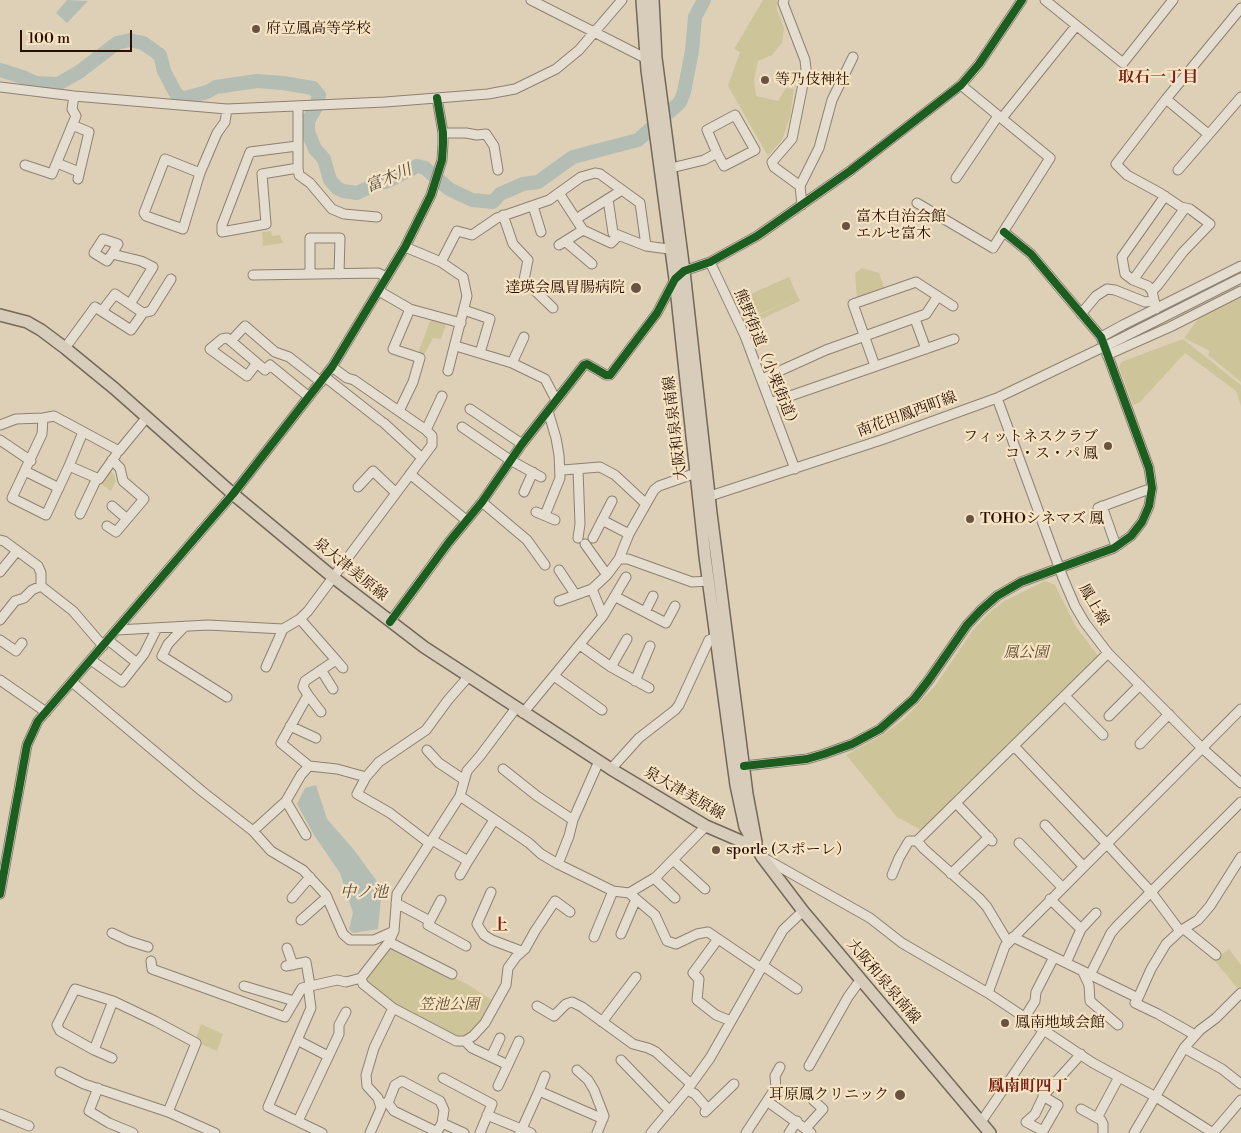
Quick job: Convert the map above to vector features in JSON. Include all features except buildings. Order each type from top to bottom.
[{"type":"main road","name":"大阪和泉泉南線","points":[[642,0],[663,108],[671,168],[676,250],[674,279],[696,473],[704,498],[747,794],[759,853]]},
{"type":"main road","name":"大阪和泉泉南線","points":[[652,0],[655,130],[676,250],[684,271],[704,498],[709,581],[736,785],[745,827],[759,853],[804,911],[990,1133]]},
{"type":"main road","name":"泉大津美原線","points":[[0,315],[27,322],[65,348],[147,417],[233,494],[390,622],[468,677],[599,761],[706,826],[759,853]]},
{"type":"street","points":[[531,0],[652,59]]},
{"type":"street","points":[[0,87],[74,96],[226,109],[488,94],[515,89],[556,69],[579,50],[622,0]]},
{"type":"street","points":[[784,0],[783,3],[805,60],[806,69],[792,139],[772,162],[774,167],[800,186]]},
{"type":"street","points":[[390,622],[466,520],[482,502],[522,444],[584,365],[587,364],[606,375],[610,375],[657,313],[674,279],[684,271],[710,262],[757,236],[908,128],[961,86],[979,64],[1022,0]]},
{"type":"street","points":[[1045,0],[1123,63],[1173,0]]},
{"type":"street","points":[[1152,291],[1183,252],[1210,224],[1190,209],[1126,175],[1116,164],[1166,99],[1241,8]]},
{"type":"street","points":[[956,178],[1000,117],[1076,26]]},
{"type":"street","points":[[802,205],[800,186],[819,148],[832,100],[853,57]]},
{"type":"street","points":[[917,203],[993,248],[1050,158],[961,86]]},
{"type":"street","points":[[25,165],[52,174],[76,116],[72,109],[74,96]]},
{"type":"street","points":[[1178,170],[1241,97]]},
{"type":"street","points":[[0,894],[27,745],[38,721],[233,494],[332,368],[405,247],[430,195],[442,160],[443,133],[437,98]]},
{"type":"street","points":[[1166,99],[1208,134]]},
{"type":"street","points":[[298,106],[297,146],[299,175],[310,183],[332,208],[344,214],[377,217]]},
{"type":"street","points":[[200,173],[165,159],[144,213],[146,216],[183,229],[200,173],[217,133],[225,122],[226,109]]},
{"type":"street","points":[[735,115],[755,150],[724,166],[717,153],[707,130],[735,115]]},
{"type":"street","points":[[56,163],[79,176],[89,132],[72,125]]},
{"type":"street","points":[[443,133],[486,134],[494,146],[498,170]]},
{"type":"street","points":[[297,146],[250,152],[222,224],[222,232],[266,224],[262,174],[298,168]]},
{"type":"street","points":[[671,168],[704,160],[717,153]]},
{"type":"street","points":[[441,262],[457,231],[472,235],[497,218],[549,200],[581,177],[595,173],[640,203],[646,246]]},
{"type":"street","points":[[576,218],[622,190]]},
{"type":"street","points":[[559,193],[583,230],[611,243],[618,236]]},
{"type":"street","points":[[1155,305],[1152,291],[1148,286],[1133,280],[1125,274],[1122,257],[1165,196]]},
{"type":"street","points":[[608,199],[613,233],[646,246],[676,250]]},
{"type":"street","points":[[533,206],[541,232]]},
{"type":"street","points":[[1133,280],[1185,208]]},
{"type":"street","points":[[503,215],[513,244],[528,260],[524,280],[553,308]]},
{"type":"street","points":[[583,230],[562,243],[592,264]]},
{"type":"street","points":[[744,766],[808,759],[852,744],[880,729],[914,699],[967,625],[997,596],[1021,582],[1116,546],[1131,536],[1142,522],[1149,506],[1152,488],[1149,468],[1101,337],[1031,254],[1004,232]]},
{"type":"street","points":[[310,274],[310,238],[340,238],[339,274]]},
{"type":"street","points":[[405,247],[441,262],[463,277],[467,296],[456,346],[448,371]]},
{"type":"street","points":[[112,254],[141,261],[153,267],[130,304]]},
{"type":"street","name":"熊野街道（小栗街道）","points":[[710,262],[745,336],[795,469]]},
{"type":"street","points":[[1101,337],[1155,305],[1241,266]]},
{"type":"street","points":[[253,275],[378,273],[387,277]]},
{"type":"street","name":"南花田鳳西町線","points":[[704,498],[795,469],[997,398],[1106,351],[1118,340],[1241,278]]},
{"type":"street","points":[[65,348],[96,307],[131,330],[143,313],[151,311],[171,279]]},
{"type":"street","points":[[875,366],[853,304],[916,282],[953,306]]},
{"type":"street","points":[[1081,314],[1096,296],[1107,289],[1155,305]]},
{"type":"street","points":[[1106,351],[1176,324],[1241,290]]},
{"type":"street","points":[[379,291],[410,309],[461,323]]},
{"type":"street","points":[[102,311],[115,294],[143,313]]},
{"type":"street","points":[[762,379],[826,350],[926,314],[938,296]]},
{"type":"street","points":[[399,411],[413,382],[420,358],[393,349],[410,309]]},
{"type":"street","points":[[464,310],[490,319],[480,353]]},
{"type":"street","points":[[915,319],[926,349]]},
{"type":"street","points":[[231,341],[245,326],[275,352],[288,356],[382,422],[422,458]]},
{"type":"street","points":[[512,363],[524,337]]},
{"type":"street","points":[[257,363],[246,376],[210,349],[222,339],[227,338],[231,341],[257,363],[265,370],[270,365],[309,396]]},
{"type":"street","points":[[770,403],[954,339]]},
{"type":"street","points":[[456,346],[512,363],[545,379],[556,400]]},
{"type":"street","points":[[117,630],[208,625],[283,629],[300,619],[334,578],[432,445],[432,436],[354,380],[347,378],[332,368]]},
{"type":"street","points":[[426,430],[442,396]]},
{"type":"street","name":"鳳上線","points":[[997,398],[1059,568],[1075,606],[1085,622],[1108,653],[1202,748],[1241,783]]},
{"type":"street","points":[[470,409],[522,444]]},
{"type":"street","points":[[548,411],[559,454],[560,478],[541,514],[555,520]]},
{"type":"street","points":[[0,425],[16,419],[54,416],[119,451]]},
{"type":"street","points":[[80,514],[97,478],[99,479],[147,417]]},
{"type":"street","points":[[43,418],[42,434],[12,498],[46,516],[83,432]]},
{"type":"street","points":[[462,427],[510,460],[537,474],[524,492]]},
{"type":"street","points":[[0,440],[31,461]]},
{"type":"street","points":[[107,526],[116,532],[144,499],[123,481],[120,468],[112,460]]},
{"type":"street","points":[[69,466],[97,478]]},
{"type":"street","points":[[563,470],[600,467],[615,475],[645,503]]},
{"type":"street","points":[[578,469],[582,541],[607,575]]},
{"type":"street","points":[[25,471],[59,488]]},
{"type":"street","points":[[358,487],[373,471],[396,492]]},
{"type":"street","points":[[559,601],[592,589],[607,575],[619,559],[629,534],[654,490],[659,486],[696,473]]},
{"type":"street","points":[[410,474],[466,520]]},
{"type":"street","points":[[1116,546],[1100,507],[1152,488]]},
{"type":"street","points":[[594,538],[612,500]]},
{"type":"street","points":[[482,502],[527,540],[545,565]]},
{"type":"street","points":[[112,506],[127,519]]},
{"type":"street","points":[[602,520],[629,534]]},
{"type":"street","points":[[0,540],[38,566],[41,572],[41,586]]},
{"type":"street","points":[[0,572],[17,551]]},
{"type":"street","points":[[619,559],[628,560],[692,582],[709,581]]},
{"type":"street","points":[[559,570],[575,594]]},
{"type":"street","points":[[151,961],[152,969],[285,1017],[302,988],[337,980],[346,982],[361,978],[389,942],[394,931],[397,894],[460,796],[466,770],[520,710],[554,676],[580,645],[616,597],[626,577]]},
{"type":"street","points":[[0,620],[15,601],[24,598],[32,590],[41,586]]},
{"type":"street","points":[[41,586],[73,611],[106,643],[137,663]]},
{"type":"street","points":[[592,589],[603,616]]},
{"type":"street","points":[[645,612],[653,596]]},
{"type":"street","points":[[616,597],[666,623],[675,606]]},
{"type":"street","points":[[300,619],[344,668]]},
{"type":"street","points":[[185,626],[168,644],[162,656],[227,697]]},
{"type":"street","points":[[91,660],[122,682],[144,654],[157,628]]},
{"type":"street","points":[[266,667],[283,629]]},
{"type":"street","points":[[612,769],[640,738],[675,710],[709,640],[716,637]]},
{"type":"street","points":[[611,667],[627,639]]},
{"type":"street","points":[[0,640],[16,651],[22,643]]},
{"type":"street","points":[[580,645],[611,667],[649,688]]},
{"type":"street","points":[[635,681],[650,646]]},
{"type":"street","points":[[892,876],[899,858],[909,841],[918,841],[1108,653]]},
{"type":"street","points":[[321,712],[303,687],[305,681],[336,660]]},
{"type":"street","points":[[321,670],[334,689]]},
{"type":"street","points":[[554,676],[602,710]]},
{"type":"street","points":[[468,677],[426,730],[379,762],[366,777],[358,794],[431,841],[468,861]]},
{"type":"street","points":[[0,680],[46,712]]},
{"type":"street","points":[[72,682],[203,792],[253,831],[271,851],[303,870],[327,897],[343,934],[350,940],[374,940],[394,931]]},
{"type":"street","points":[[1109,716],[1140,685]]},
{"type":"street","points":[[308,695],[281,743],[309,766],[337,769],[366,777]]},
{"type":"street","points":[[1065,696],[1103,735]]},
{"type":"street","points":[[988,993],[1005,946],[1010,940],[1241,709]]},
{"type":"street","points":[[1140,744],[1169,714]]},
{"type":"street","points":[[290,726],[316,738]]},
{"type":"street","points":[[1014,746],[1151,892],[1182,930],[1216,955]]},
{"type":"street","points":[[427,750],[438,763],[464,779]]},
{"type":"street","points":[[558,864],[573,820],[599,761]]},
{"type":"street","points":[[253,831],[286,801],[309,766]]},
{"type":"street","points":[[504,770],[537,796],[573,820]]},
{"type":"street","points":[[460,796],[558,864],[613,891],[633,896],[655,915],[667,941],[676,944],[697,934],[708,932],[797,989]]},
{"type":"street","points":[[286,801],[306,835]]},
{"type":"street","points":[[1118,1025],[1090,1001],[1086,973],[1111,933],[1241,802]]},
{"type":"street","points":[[951,874],[990,839],[956,803]]},
{"type":"street","points":[[460,875],[494,820]]},
{"type":"street","points":[[621,934],[633,896],[673,860],[706,826]]},
{"type":"street","points":[[1045,826],[1083,866]]},
{"type":"street","points":[[918,841],[987,907],[1010,940],[1054,957],[1138,998],[1151,969],[1166,944],[1182,930],[1198,920],[1210,906],[1241,857]]},
{"type":"street","points":[[1018,843],[1062,887]]},
{"type":"street","points":[[759,853],[870,918],[902,943],[988,993],[1093,1063],[1156,1098],[1213,1133],[1241,1100]]},
{"type":"street","points":[[673,860],[705,889]]},
{"type":"street","points":[[292,898],[310,877]]},
{"type":"street","points":[[654,878],[675,898]]},
{"type":"street","points":[[594,937],[613,891]]},
{"type":"street","points":[[491,892],[478,924],[480,929],[484,935],[492,940],[521,951]]},
{"type":"street","points":[[301,920],[327,897]]},
{"type":"street","points":[[441,900],[428,925],[466,946]]},
{"type":"street","points":[[1050,900],[1081,929]]},
{"type":"street","points":[[361,978],[362,984],[393,1008],[456,1041],[465,1041],[473,1036],[485,1023],[506,984],[508,968],[521,951],[525,949],[555,901],[570,912]]},
{"type":"street","points":[[396,903],[430,921]]},
{"type":"street","points":[[651,1133],[710,1058],[783,930],[804,911]]},
{"type":"street","points":[[1066,963],[1081,929],[1096,913]]},
{"type":"street","points":[[112,933],[148,947]]},
{"type":"street","points":[[718,939],[693,973],[700,979],[697,1000],[716,1015],[732,1021]]},
{"type":"street","points":[[389,942],[452,974]]},
{"type":"street","points":[[287,948],[289,965],[306,962],[311,1008],[268,1108],[322,1133]]},
{"type":"street","points":[[1025,1017],[1054,957]]},
{"type":"street","points":[[602,1022],[636,977]]},
{"type":"street","points":[[809,1066],[848,997],[861,979]]},
{"type":"street","points":[[244,986],[294,1001]]},
{"type":"street","points":[[112,1058],[60,1031],[57,1025],[75,989],[113,1001],[196,1043],[168,1112]]},
{"type":"street","points":[[1134,1133],[1184,1048],[1195,1035],[1241,993]]},
{"type":"street","points":[[94,1050],[113,1001]]},
{"type":"street","points":[[537,1006],[554,1016],[566,1004],[572,1002],[582,1007],[632,1044],[656,1052],[695,1094],[706,1111],[734,1084]]},
{"type":"street","points":[[1135,1003],[1195,1035]]},
{"type":"street","points":[[370,1133],[381,1108],[384,1103],[395,1085],[402,1082],[440,1101],[444,1110],[442,1123],[437,1132],[394,1111],[384,1103],[378,1098],[367,1086],[366,1075],[374,1048],[393,1008]]},
{"type":"street","points":[[298,1122],[339,1034],[339,1024],[346,1012]]},
{"type":"street","points":[[981,1122],[1044,1030]]},
{"type":"street","points":[[491,1057],[500,1038]]},
{"type":"street","points":[[297,1040],[328,1056]]},
{"type":"street","points":[[465,1041],[472,1048],[508,1065]]},
{"type":"street","points":[[498,1086],[519,1041]]},
{"type":"street","points":[[1184,1048],[1222,1070],[1241,1084]]},
{"type":"street","points":[[1043,1096],[1081,1054]]},
{"type":"street","points":[[621,1060],[670,1111]]},
{"type":"street","points":[[746,1133],[776,1087],[775,1076],[780,1067]]},
{"type":"street","points":[[577,1070],[588,1080],[594,1090],[604,1116],[597,1133]]},
{"type":"street","points":[[60,1072],[98,1088],[168,1112],[215,1133]]},
{"type":"street","points":[[521,1131],[545,1076]]},
{"type":"street","points":[[1097,1118],[1119,1077]]},
{"type":"street","points":[[443,1078],[492,1104],[480,1133]]},
{"type":"street","points":[[98,1088],[89,1111],[109,1123],[134,1133]]},
{"type":"street","points":[[539,1091],[576,1103],[603,1119]]},
{"type":"street","points":[[767,1101],[809,1130],[823,1109],[814,1100]]},
{"type":"street","points":[[1081,1109],[1101,1120],[1103,1124],[1102,1133]]},
{"type":"street","points":[[0,1114],[29,1126]]},
{"type":"street","points":[[487,1115],[521,1131],[531,1133]]},
{"type":"street","points":[[789,1133],[797,1121]]},
{"type":"street","points":[[442,1123],[464,1133]]},
{"type":"green space","name":"等乃伎神社","points":[[763,0],[777,0],[777,10],[784,28],[782,43],[772,55],[758,61],[754,80],[756,96],[778,101],[786,88],[794,89],[790,117],[782,140],[768,156],[728,86],[740,52],[734,49]]},
{"type":"green space","points":[[271,231],[272,236],[280,235],[283,243],[263,246],[262,232]]},
{"type":"green space","points":[[862,268],[879,273],[885,289],[857,299],[855,273]]},
{"type":"green space","points":[[789,277],[798,297],[744,321],[735,301]]},
{"type":"green space","points":[[1241,296],[1241,382],[1208,355],[1210,351],[1184,338],[1199,318]]},
{"type":"green space","points":[[798,297],[800,301],[753,323],[751,319]]},
{"type":"green space","points":[[431,319],[446,324],[441,339],[433,338],[424,355],[418,353]]},
{"type":"green space","points":[[1183,339],[1241,385],[1241,406],[1236,391],[1185,353],[1140,402],[1133,405],[1119,367],[1121,362]]},
{"type":"green space","points":[[110,470],[116,481],[111,491],[101,484]]},
{"type":"green space","name":"鳳公園","points":[[1045,581],[1055,585],[1076,627],[1099,657],[923,831],[897,817],[846,755],[882,735],[903,720],[935,686],[973,630],[990,612],[1004,601]]},
{"type":"green space","name":"笠池公園","points":[[391,947],[469,985],[493,1001],[487,1014],[471,1034],[463,1038],[455,1037],[393,1004],[365,983],[365,979]]},
{"type":"green space","points":[[1229,949],[1241,965],[1241,988],[1239,990],[1214,960]]},
{"type":"green space","points":[[201,1024],[223,1034],[217,1051],[201,1044],[202,1041],[196,1038]]},
{"type":"water","points":[[67,0],[88,1],[67,23],[56,13]]},
{"type":"water","name":"中ノ池","points":[[316,785],[327,819],[354,850],[382,888],[378,929],[353,933],[349,929],[353,913],[340,873],[314,835],[297,804],[305,788]]},
{"type":"waterway","name":"富木川","points":[[0,70],[36,83],[58,84],[79,72],[117,43],[130,40],[143,43],[160,55],[164,71],[180,98],[207,92],[216,87],[257,81],[313,88],[319,95],[316,107],[308,121],[308,132],[315,149],[324,159],[330,180],[337,188],[357,193],[388,181],[417,166],[425,168],[449,189],[472,200],[493,202],[500,194],[523,184],[538,182],[573,157],[638,140],[676,106],[684,92],[692,51],[695,17],[704,0]]},
{"type":"cycle path","points":[[390,622],[449,542],[482,502],[522,444],[584,365],[587,364],[606,375],[610,375],[657,313],[675,279],[684,271],[710,262],[757,236],[850,171],[961,85],[979,64],[1022,0]]},
{"type":"cycle path","points":[[0,894],[27,745],[38,721],[233,494],[332,367],[405,247],[431,195],[442,160],[443,144],[437,98]]},
{"type":"cycle path","points":[[744,766],[807,759],[852,744],[880,729],[914,699],[967,625],[997,596],[1021,582],[1114,548],[1131,536],[1142,522],[1149,506],[1152,488],[1149,468],[1101,337],[1031,254],[1004,232]]},
{"type":"place","name":"府立鳳高等学校","points":[[256,29]]},
{"type":"place","name":"等乃伎神社","points":[[765,80]]},
{"type":"place","name":"富木自治会館 エルセ富木","points":[[846,226]]},
{"type":"place","name":"達瑛会鳳胃腸病院","points":[[636,288]]},
{"type":"place","name":"フィットネスクラブ コ・ス・パ 鳳","points":[[1108,446]]},
{"type":"place","name":"TOHOシネマズ 鳳","points":[[970,519]]},
{"type":"place","name":"sporle (スポーレ）","points":[[716,850]]},
{"type":"place","name":"鳳南地域会館","points":[[1005,1023]]},
{"type":"place","name":"耳原鳳クリニック","points":[[900,1095]]},
{"type":"district","name":"取石一丁目","points":[[1158,78]]},
{"type":"district","name":"上","points":[[500,926]]},
{"type":"district","name":"鳳南町四丁","points":[[1028,1087]]}]
